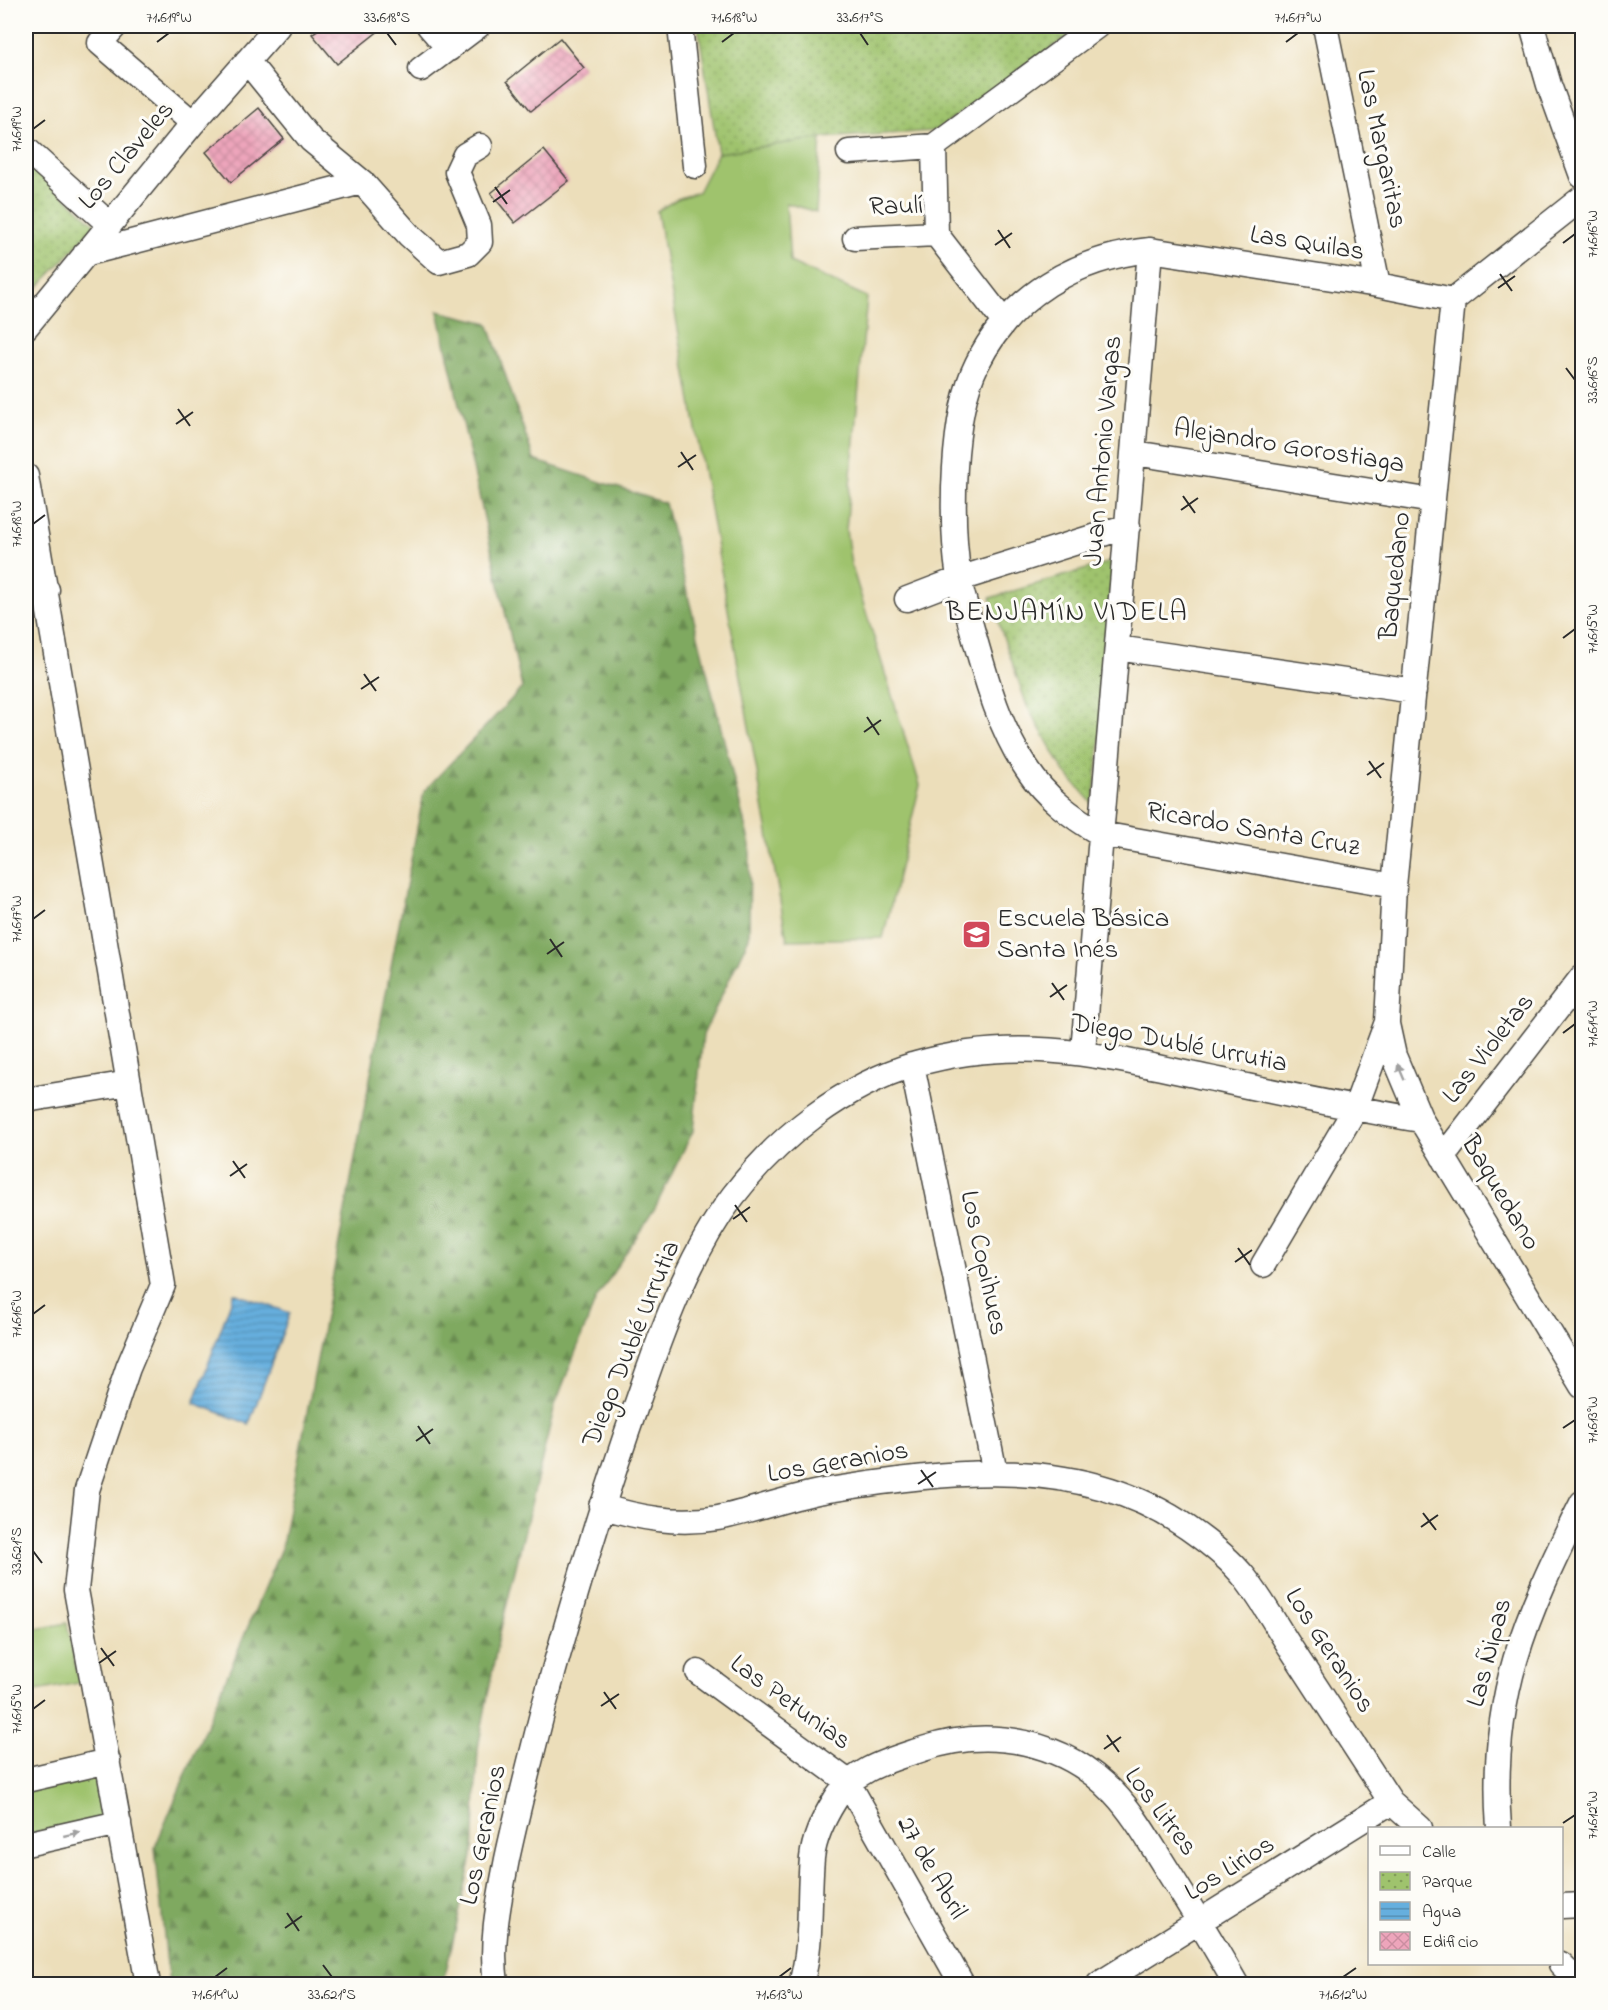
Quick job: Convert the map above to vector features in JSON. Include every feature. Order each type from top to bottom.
[{"type":"street","points":[[115,26],[100,43],[193,123]]},
{"type":"street","name":"Los Claveles","points":[[26,327],[193,123],[278,26]]},
{"type":"street","points":[[429,26],[448,49]]},
{"type":"street","points":[[421,69],[478,26]]},
{"type":"street","points":[[680,26],[695,166]]},
{"type":"street","points":[[849,152],[934,146],[1097,26]]},
{"type":"street","name":"Las Margaritas","points":[[1325,26],[1378,285]]},
{"type":"street","points":[[1532,26],[1553,96],[1582,176]]},
{"type":"street","points":[[247,61],[311,140],[362,182],[409,234],[439,262],[468,254],[480,242],[479,225],[457,172],[465,155],[480,146]]},
{"type":"street","points":[[934,146],[936,234]]},
{"type":"street","points":[[26,149],[110,224]]},
{"type":"street","points":[[85,254],[362,182]]},
{"type":"street","points":[[1453,300],[1582,198]]},
{"type":"street","name":"Raulí","points":[[855,238],[936,234],[1004,322]]},
{"type":"street","name":"Las Quilas","points":[[1101,834],[1059,806],[1042,789],[1015,751],[977,647],[959,579],[954,506],[961,412],[977,365],[1004,322],[1033,293],[1077,267],[1100,258],[1150,250],[1378,285],[1453,300]]},
{"type":"street","name":"Juan Antonio Vargas","points":[[1083,1052],[1135,453],[1150,250]]},
{"type":"street","name":"Baquedano","points":[[1453,300],[1394,886],[1387,1022],[1394,1056],[1421,1120],[1582,1386]]},
{"type":"street","name":"Alejandro Gorostiaga","points":[[1135,453],[1433,501]]},
{"type":"street","points":[[26,476],[36,592],[129,1083],[162,1285],[128,1368],[86,1502],[76,1590],[148,1984]]},
{"type":"street","points":[[907,599],[959,579],[1128,526]]},
{"type":"street","points":[[1117,648],[1414,691]]},
{"type":"street","name":"Ricardo Santa Cruz","points":[[1101,834],[1394,886]]},
{"type":"street","name":"Las Violetas","points":[[1443,1157],[1582,977]]},
{"type":"street","name":"Baquedano","points":[[1263,1265],[1355,1109],[1387,1022]]},
{"type":"street","name":"Diego Dublé Urrutia","points":[[601,1506],[656,1348],[695,1260],[732,1198],[780,1145],[808,1122],[856,1091],[912,1065],[964,1052],[998,1047],[1083,1052],[1355,1109],[1421,1120]]},
{"type":"street","name":"Los Copihues","points":[[912,1065],[995,1473]]},
{"type":"street","points":[[26,1100],[129,1083]]},
{"type":"street","name":"Los Geranios","points":[[496,1984],[495,1924],[519,1801],[578,1579],[601,1506],[639,1518],[678,1521],[717,1518],[826,1491],[922,1478],[995,1473],[1061,1477],[1094,1484],[1156,1509],[1203,1539],[1245,1577],[1391,1802],[1419,1827]]},
{"type":"street","name":"Las Ñipas","points":[[1499,1827],[1499,1739],[1511,1669],[1534,1601],[1582,1503]]},
{"type":"street","name":"Las Petunias","points":[[698,1672],[847,1781]]},
{"type":"street","name":"Los Litres","points":[[847,1781],[883,1762],[932,1746],[969,1738],[1011,1739],[1057,1752],[1078,1763],[1114,1793],[1130,1812],[1201,1923],[1236,1984]]},
{"type":"street","points":[[26,1780],[108,1761]]},
{"type":"street","points":[[801,1984],[810,1924],[812,1857],[826,1818],[847,1781]]},
{"type":"street","name":"27 de Abril","points":[[847,1781],[962,1984]]},
{"type":"street","name":"Los Lirios","points":[[1100,1984],[1201,1923],[1391,1802]]},
{"type":"street","points":[[26,1844],[119,1823]]},
{"type":"street","points":[[1563,1906],[1582,1905]]},
{"type":"street","points":[[1562,1965],[1581,1984]]},
{"type":"green space","points":[[698,26],[1082,26],[935,131],[821,138],[718,153]]},
{"type":"green space","points":[[821,138],[816,212],[786,203],[790,262],[867,297],[846,530],[851,564],[920,785],[883,938],[787,940],[657,211],[677,199],[698,192],[718,153]]},
{"type":"green space","points":[[26,161],[96,225],[26,300]]},
{"type":"green space","points":[[438,311],[488,323],[534,460],[665,503],[750,845],[749,937],[703,1035],[693,1131],[655,1208],[596,1299],[555,1405],[498,1641],[478,1748],[473,1852],[446,1971],[440,1984],[169,1984],[155,1847],[282,1546],[424,791],[522,688]]},
{"type":"green space","points":[[1120,559],[1093,804],[1064,771],[1027,706],[990,598]]},
{"type":"green space","points":[[67,1623],[79,1683],[26,1693],[26,1631]]},
{"type":"green space","points":[[99,1774],[108,1816],[26,1835],[26,1788]]},
{"type":"water","points":[[234,1293],[290,1313],[249,1424],[194,1403]]},
{"type":"building","points":[[323,26],[385,26],[337,64],[312,34]]},
{"type":"building","points":[[560,38],[584,68],[531,111],[507,81]]},
{"type":"building","points":[[259,108],[284,139],[231,182],[206,152]]},
{"type":"building","points":[[544,150],[569,181],[515,223],[491,193]]},
{"type":"place","name":"Escuela Básica Santa Inés","points":[[976,935]]},
{"type":"district","name":"BENJAMÍN VIDELA","points":[[1067,613]]}]
